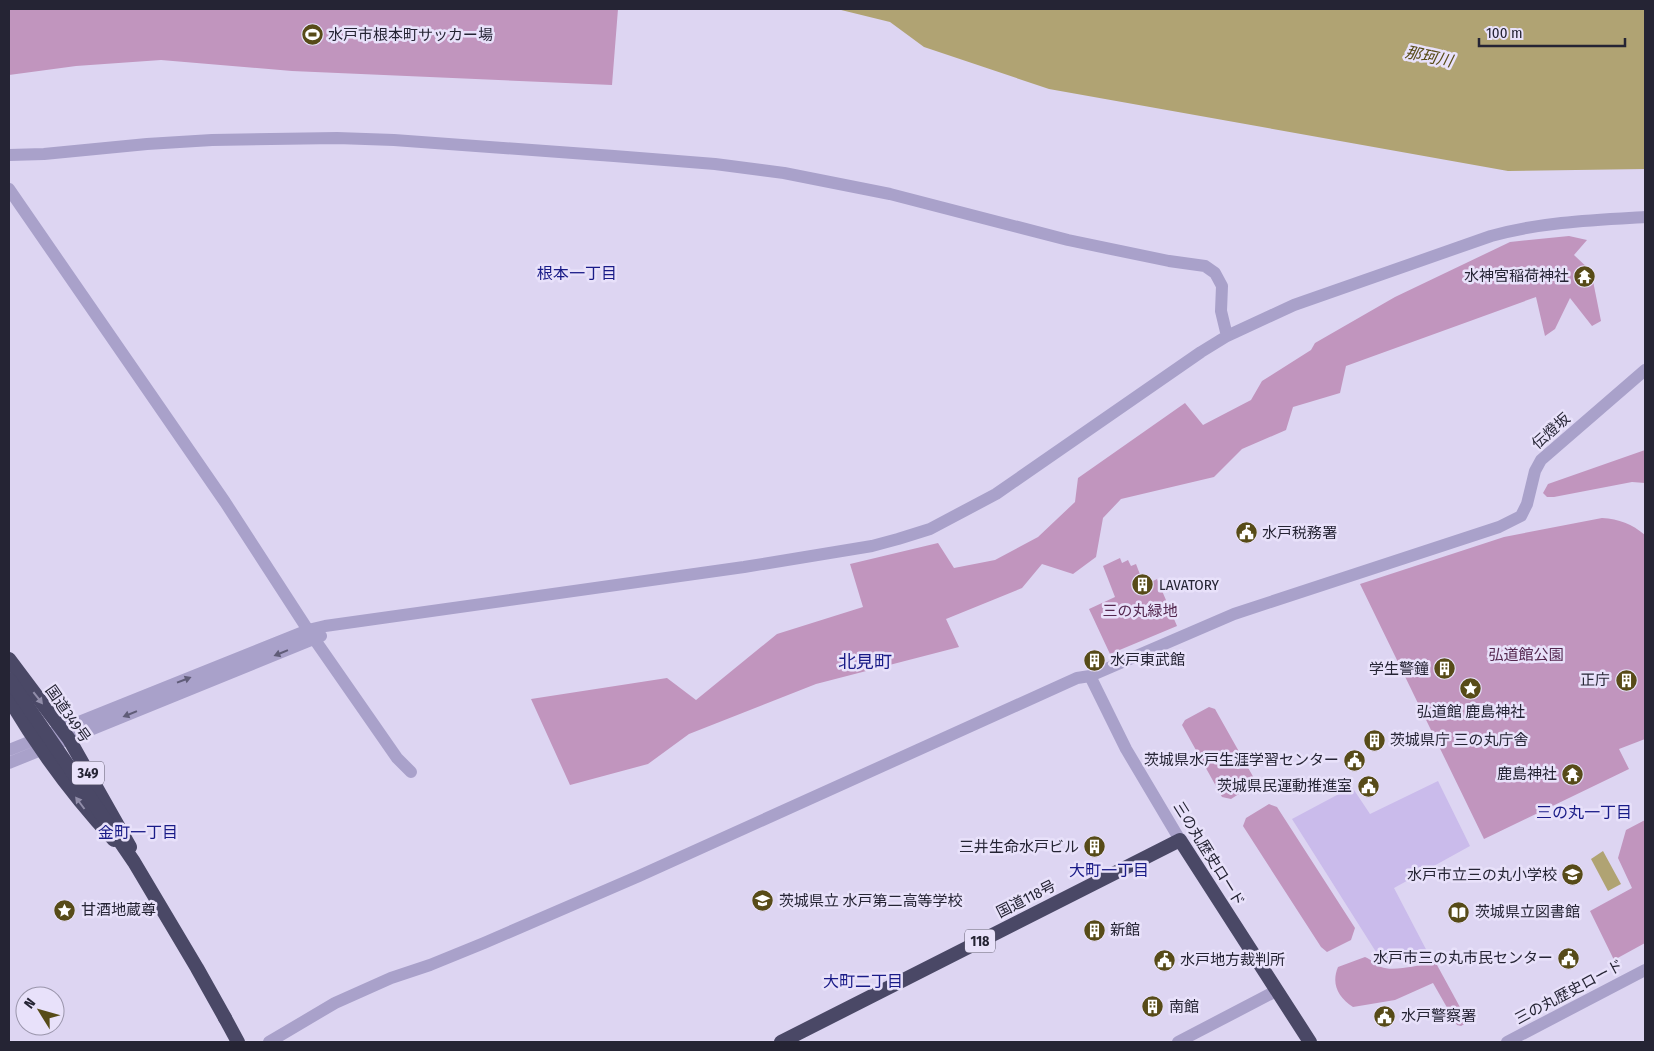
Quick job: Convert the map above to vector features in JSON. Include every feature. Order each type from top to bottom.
[{"type":"highway","name":"国道349号","points":[[9,659],[65,734],[211,989]]},
{"type":"highway","name":"国道349号","points":[[9,679],[134,862],[166,914],[238,1042]]},
{"type":"highway","name":"国道349号","points":[[9,699],[37,745],[84,808],[115,842],[156,894]]},
{"type":"highway","name":"三の丸歴史ロード","points":[[1180,840],[1310,1042]]},
{"type":"highway","name":"国道118号","points":[[781,1042],[1180,840]]},
{"type":"street","points":[[9,155],[44,154],[212,140],[337,138],[394,140],[614,156],[715,164],[784,173],[890,194],[1068,240],[1168,261],[1205,266],[1215,273],[1222,286],[1221,311],[1227,336]]},
{"type":"street","points":[[9,189],[225,502],[311,635],[397,758],[411,772]]},
{"type":"street","points":[[9,763],[37,745],[311,635],[325,626],[744,567],[872,546],[930,528],[996,494],[1227,336],[1294,305],[1491,236],[1538,225],[1645,216]]},
{"type":"street","name":"伝燈坂","points":[[269,1042],[312,1016],[351,996],[391,978],[430,965],[484,943],[616,886],[1077,678],[1090,676],[1234,614],[1499,527],[1521,516],[1527,504],[1535,471],[1541,460],[1645,370]]},
{"type":"street","name":"三の丸歴史ロード","points":[[1090,676],[1126,749],[1180,840]]},
{"type":"street","points":[[9,750],[37,745]]},
{"type":"street","name":"三の丸歴史ロード","points":[[1507,1042],[1645,970]]},
{"type":"street","points":[[1178,1042],[1276,991]]},
{"type":"green space","name":"水戸市根本町サッカー場","points":[[9,9],[618,9],[612,85],[292,71],[161,60],[76,66],[9,75]]},
{"type":"green space","points":[[1569,236],[1587,240],[1574,255],[1591,271],[1601,321],[1592,326],[1570,298],[1555,329],[1545,336],[1536,297],[1346,366],[1340,393],[1293,407],[1286,430],[1242,449],[1214,477],[1121,499],[1103,518],[1096,557],[1073,574],[1042,564],[1022,588],[946,619],[959,647],[816,684],[689,734],[648,764],[570,785],[531,699],[667,678],[696,700],[777,634],[863,607],[850,564],[938,543],[954,568],[995,560],[1038,537],[1075,502],[1078,478],[1185,403],[1203,425],[1251,400],[1262,381],[1311,350],[1315,343],[1395,297],[1510,242]]},
{"type":"green space","points":[[1645,450],[1645,483],[1632,482],[1554,497],[1547,497],[1543,493],[1548,484]]},
{"type":"green space","name":"弘道館公園","points":[[1602,518],[1625,523],[1645,535],[1645,739],[1619,749],[1629,769],[1484,839],[1360,584],[1504,537]]},
{"type":"green space","name":"三の丸緑地","points":[[1120,558],[1122,563],[1128,560],[1131,566],[1136,564],[1141,577],[1147,574],[1151,582],[1157,579],[1177,626],[1110,654],[1089,609],[1115,597],[1103,566]]},
{"type":"green space","points":[[1209,707],[1215,709],[1255,780],[1253,785],[1231,799],[1222,797],[1182,725],[1185,720]]},
{"type":"green space","points":[[1269,804],[1277,807],[1355,928],[1351,940],[1327,952],[1321,947],[1243,826],[1246,818]]},
{"type":"green space","points":[[1645,820],[1645,943],[1614,960],[1590,911],[1632,888],[1618,858],[1626,830]]},
{"type":"green space","points":[[1365,957],[1386,968],[1432,963],[1437,965],[1467,1020],[1466,1023],[1461,1026],[1457,1025],[1433,983],[1395,1000],[1353,1007],[1343,999],[1337,990],[1336,973],[1338,967]]},
{"type":"shaded area","points":[[1438,781],[1470,846],[1394,888],[1429,955],[1383,963],[1292,819],[1352,787],[1370,814]]},
{"type":"water","name":"那珂川","points":[[837,9],[1645,9],[1645,169],[1508,171],[1049,89],[924,47],[890,22]]},
{"type":"water","points":[[1603,851],[1621,884],[1608,891],[1591,859]]},
{"type":"place","name":"水戸市根本町サッカー場","points":[[312,35]]},
{"type":"place","name":"水神宮稲荷神社","points":[[1585,276]]},
{"type":"place","name":"水戸税務署","points":[[1246,533]]},
{"type":"place","name":"LAVATORY","points":[[1143,585]]},
{"type":"place","name":"水戸東武館","points":[[1094,660]]},
{"type":"place","name":"学生警鐘","points":[[1445,669]]},
{"type":"place","name":"正庁","points":[[1626,680]]},
{"type":"place","name":"弘道館 鹿島神社","points":[[1471,689]]},
{"type":"place","name":"茨城県庁 三の丸庁舎","points":[[1374,740]]},
{"type":"place","name":"茨城県水戸生涯学習センター","points":[[1355,760]]},
{"type":"place","name":"鹿島神社","points":[[1573,774]]},
{"type":"place","name":"茨城県民運動推進室","points":[[1368,786]]},
{"type":"place","name":"三井生命水戸ビル","points":[[1095,847]]},
{"type":"place","name":"水戸市立三の丸小学校","points":[[1573,875]]},
{"type":"place","name":"茨城県立 水戸第二高等学校","points":[[763,901]]},
{"type":"place","name":"甘酒地蔵尊","points":[[65,910]]},
{"type":"place","name":"茨城県立図書館","points":[[1459,912]]},
{"type":"place","name":"新館","points":[[1094,930]]},
{"type":"place","name":"水戸市三の丸市民センター","points":[[1569,958]]},
{"type":"place","name":"水戸地方裁判所","points":[[1164,960]]},
{"type":"place","name":"南館","points":[[1153,1007]]},
{"type":"place","name":"水戸警察署","points":[[1385,1016]]},
{"type":"district","name":"根本一丁目","points":[[577,273]]},
{"type":"district","name":"北見町","points":[[865,662]]},
{"type":"district","name":"三の丸一丁目","points":[[1584,812]]},
{"type":"district","name":"金町一丁目","points":[[138,832]]},
{"type":"district","name":"大町一丁目","points":[[1109,870]]},
{"type":"district","name":"大町二丁目","points":[[863,981]]}]
